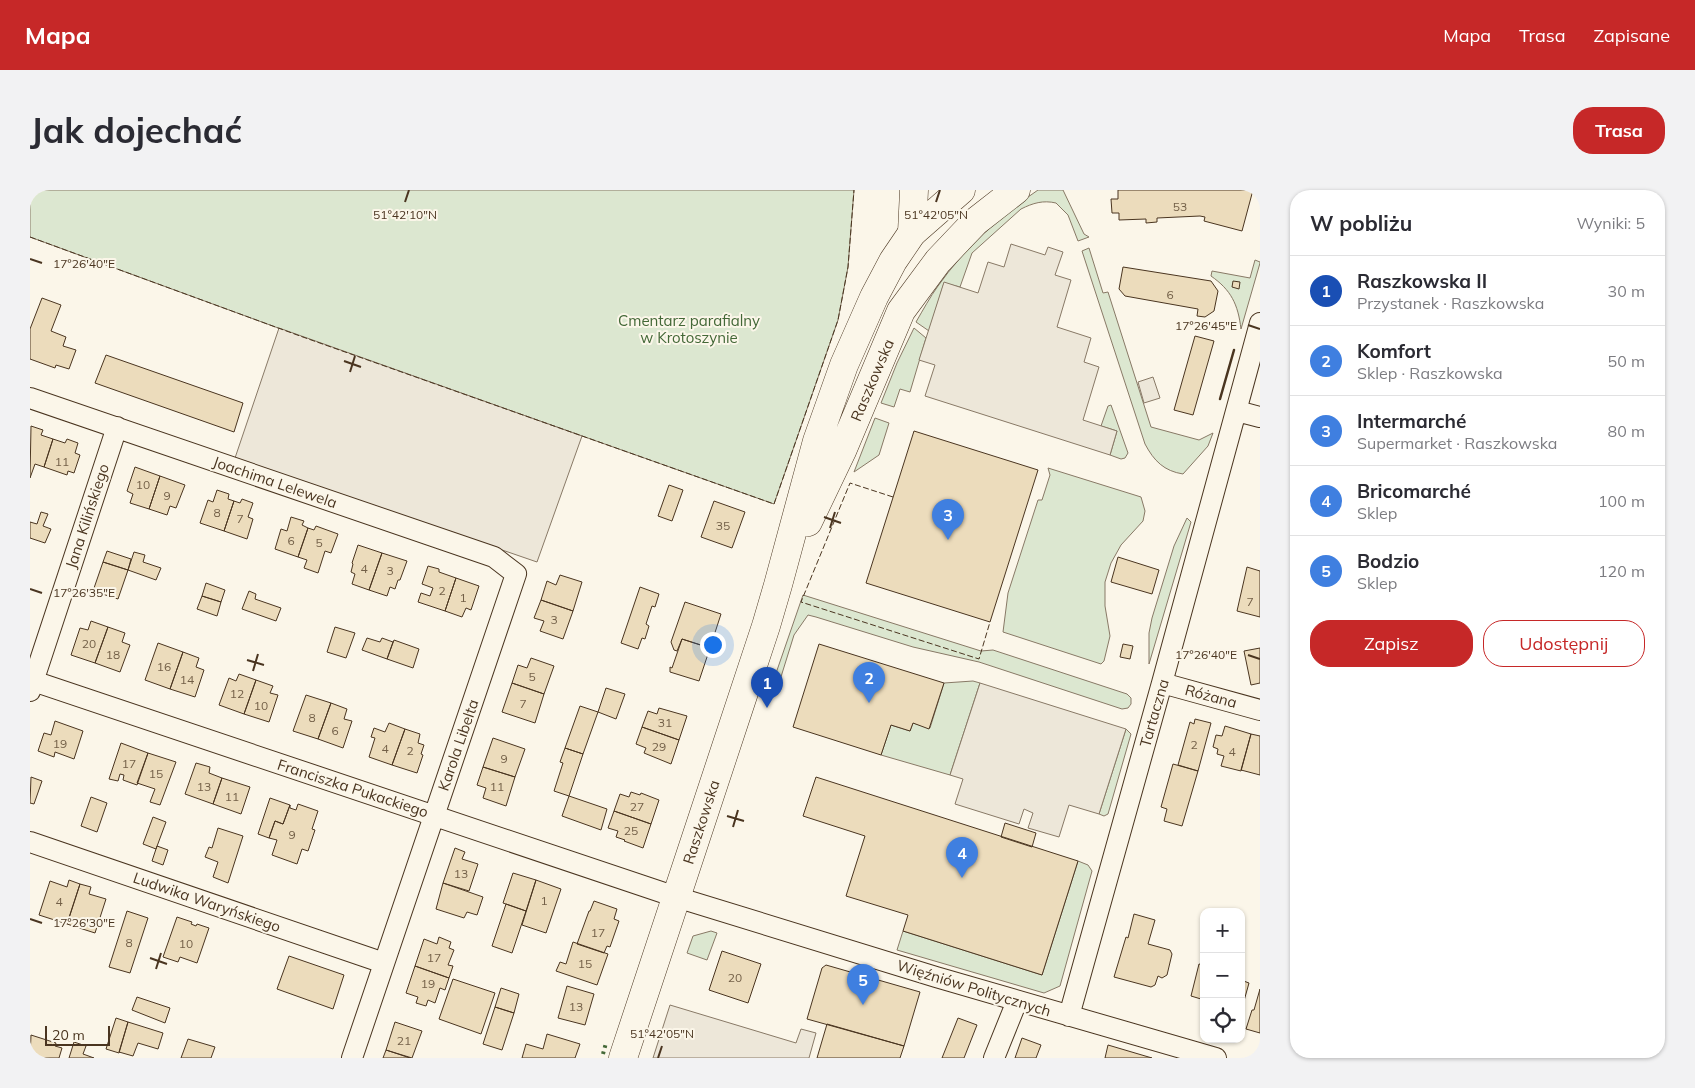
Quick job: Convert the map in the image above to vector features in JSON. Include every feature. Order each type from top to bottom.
[{"type":"main road","points":[[912,233],[914,190]]},
{"type":"main road","points":[[975,222],[1016,190]]},
{"type":"main road","name":"Raszkowska","points":[[623,1058],[778,585],[817,441],[844,365],[874,297],[893,261],[912,233],[953,192],[975,222],[938,261],[901,311],[842,451],[778,585]]},
{"type":"street","name":"Tartaczna","points":[[1069,1016],[1260,323]]},
{"type":"street","name":"Joachima Lelewela","points":[[30,398],[494,557],[516,574]]},
{"type":"street","points":[[1237,410],[1260,417]]},
{"type":"street","name":"Jana Kilińskiego","points":[[31,684],[117,427]]},
{"type":"street","name":"Karola Libelta","points":[[352,1058],[516,574]]},
{"type":"street","name":"Różana","points":[[1162,683],[1260,710]]},
{"type":"street","name":"Franciszka Pukackiego","points":[[31,684],[434,814],[676,897]]},
{"type":"street","name":"Ludwika Waryńskiego","points":[[30,842],[384,963]]},
{"type":"street","name":"Więźniów Politycznych","points":[[676,897],[1017,1001],[1216,1058]]},
{"type":"street","points":[[994,1058],[1017,1001]]},
{"type":"green space","name":"Cmentarz parafialny w Krotoszynie","points":[[30,190],[854,190],[848,267],[838,320],[774,504],[300,336],[30,237]]},
{"type":"green space","points":[[1038,190],[1063,190],[1084,234],[1089,237],[1078,241],[1068,215],[1056,203],[1038,203],[1021,209],[972,253],[960,287],[944,283],[929,331],[916,322],[948,272],[971,246],[1010,210]]},
{"type":"green space","points":[[1089,248],[1103,293],[1108,292],[1151,427],[1199,440],[1213,433],[1208,446],[1183,474],[1165,468],[1152,455],[1145,444],[1082,251]]},
{"type":"green space","points":[[1255,260],[1260,263],[1241,329],[1238,312],[1232,298],[1224,287],[1211,276],[1212,271],[1250,278]]},
{"type":"green space","points":[[914,328],[926,338],[910,392],[900,389],[894,407],[881,403],[897,363]]},
{"type":"green space","points":[[1111,405],[1128,453],[1125,458],[1121,459],[1110,455],[1117,431],[1101,426],[1108,406]]},
{"type":"green space","points":[[875,418],[889,423],[879,455],[854,472]]},
{"type":"green space","points":[[1048,468],[1141,497],[1145,511],[1143,521],[1121,545],[1111,563],[1105,582],[1105,606],[1110,636],[1104,661],[1101,664],[1003,632],[1008,593],[1038,500],[1042,500],[1050,475]]},
{"type":"green space","points":[[1187,518],[1191,522],[1149,664],[1149,633],[1152,618],[1174,546]]},
{"type":"green space","points":[[803,595],[981,651],[993,650],[1127,694],[1131,698],[1131,704],[1128,708],[1122,709],[979,662],[913,647],[808,615],[794,635],[780,680],[774,679]]},
{"type":"green space","points":[[973,681],[980,683],[950,775],[881,755],[891,725],[910,731],[913,723],[930,728],[944,683]]},
{"type":"green space","points":[[1126,729],[1131,734],[1108,814],[1104,816],[1099,814]]},
{"type":"green space","points":[[1078,861],[1088,865],[1092,871],[1060,986],[1044,993],[897,950],[903,931],[1042,975]]},
{"type":"green space","points":[[711,931],[717,933],[707,960],[687,953],[693,936]]},
{"type":"shaded area","points":[[1011,244],[1045,255],[1048,247],[1063,252],[1055,275],[1071,280],[1057,327],[1091,338],[1084,362],[1099,367],[1083,420],[1117,431],[1110,455],[925,396],[935,365],[919,360],[944,282],[978,293],[988,262],[1004,267]]},
{"type":"shaded area","points":[[279,328],[582,436],[537,562],[235,458]]},
{"type":"shaded area","points":[[1153,377],[1160,398],[1144,403],[1138,382]]},
{"type":"shaded area","points":[[980,683],[1126,729],[1099,814],[1069,805],[1059,837],[1028,828],[1033,813],[1024,809],[1019,824],[955,804],[963,779],[950,775]]},
{"type":"shaded area","points":[[670,1005],[796,1043],[801,1029],[816,1033],[809,1058],[653,1058]]},
{"type":"building","points":[[1118,190],[1253,190],[1242,231],[1204,221],[1205,217],[1200,216],[1157,218],[1157,222],[1146,223],[1146,219],[1119,220],[1119,213],[1112,213],[1111,199],[1118,199]]},
{"type":"building","points":[[1123,267],[1211,281],[1218,291],[1214,311],[1205,317],[1197,316],[1198,309],[1125,296],[1119,289]]},
{"type":"building","points":[[1233,281],[1240,282],[1239,289],[1232,287]]},
{"type":"building","points":[[42,298],[61,305],[51,331],[66,337],[63,346],[76,350],[69,369],[56,365],[55,368],[30,359],[30,329]]},
{"type":"building","points":[[1195,336],[1214,341],[1193,415],[1174,410]]},
{"type":"building","points":[[106,355],[243,403],[234,432],[95,383]]},
{"type":"building","points":[[31,426],[43,430],[41,435],[53,439],[44,467],[35,464],[30,478]]},
{"type":"building","points":[[914,431],[1038,470],[990,622],[866,583]]},
{"type":"building","points":[[53,439],[65,443],[67,439],[78,443],[75,453],[80,455],[74,473],[68,471],[67,475],[44,467]]},
{"type":"building","points":[[135,467],[160,476],[149,509],[130,503],[133,494],[127,491]]},
{"type":"building","points":[[160,476],[185,485],[176,508],[170,506],[167,515],[149,509]]},
{"type":"building","points":[[669,485],[683,490],[672,521],[658,516]]},
{"type":"building","points":[[217,490],[229,494],[228,499],[234,501],[224,531],[200,523],[208,500],[213,502]]},
{"type":"building","points":[[242,499],[253,503],[248,517],[253,519],[247,539],[224,531],[234,501],[240,503]]},
{"type":"building","points":[[714,501],[745,512],[732,548],[701,537]]},
{"type":"building","points":[[41,512],[48,514],[43,526],[51,529],[45,543],[30,538],[30,522],[37,524]]},
{"type":"building","points":[[291,517],[304,521],[302,525],[308,528],[298,557],[275,549],[281,529],[287,531]]},
{"type":"building","points":[[316,526],[338,534],[331,553],[325,551],[318,573],[304,568],[307,560],[298,557],[308,528],[314,530]]},
{"type":"building","points":[[358,545],[382,553],[369,590],[352,584],[355,574],[351,572],[352,563]]},
{"type":"building","points":[[107,551],[131,559],[128,570],[103,562]]},
{"type":"building","points":[[134,552],[145,555],[143,562],[161,568],[156,580],[128,570]]},
{"type":"building","points":[[382,553],[407,561],[395,589],[390,587],[387,596],[369,590]]},
{"type":"building","points":[[1118,557],[1159,570],[1152,594],[1111,582]]},
{"type":"building","points":[[103,562],[128,570],[118,599],[93,591]]},
{"type":"building","points":[[428,566],[439,569],[439,572],[456,578],[445,611],[418,602],[421,593],[430,596],[433,588],[422,584]]},
{"type":"building","points":[[1247,567],[1260,571],[1260,617],[1237,611]]},
{"type":"building","points":[[560,575],[582,582],[573,611],[541,600],[547,581],[556,585]]},
{"type":"building","points":[[456,578],[479,586],[471,610],[466,608],[462,617],[445,611]]},
{"type":"building","points":[[206,583],[225,590],[221,602],[202,596]]},
{"type":"building","points":[[640,587],[659,594],[655,607],[652,606],[646,624],[649,626],[645,639],[642,638],[638,649],[621,643]]},
{"type":"building","points":[[249,591],[256,594],[255,599],[281,608],[276,621],[242,609]]},
{"type":"building","points":[[202,596],[221,602],[217,616],[197,609]]},
{"type":"building","points":[[541,600],[573,611],[563,639],[540,631],[544,621],[534,618]]},
{"type":"building","points":[[685,602],[721,614],[710,648],[682,639],[677,651],[674,650],[671,642]]},
{"type":"building","points":[[91,621],[108,627],[95,663],[71,655],[80,628],[88,630]]},
{"type":"building","points":[[108,627],[125,633],[122,642],[130,645],[120,672],[95,663]]},
{"type":"building","points":[[335,627],[355,633],[346,658],[327,652]]},
{"type":"building","points":[[367,638],[380,642],[382,638],[393,642],[387,659],[362,650]]},
{"type":"building","points":[[682,639],[710,648],[699,681],[670,672],[670,667],[672,668]]},
{"type":"building","points":[[394,640],[419,649],[413,668],[387,659]]},
{"type":"building","points":[[158,643],[183,652],[170,689],[145,680]]},
{"type":"building","points":[[819,644],[944,683],[929,729],[913,723],[910,731],[891,725],[881,755],[793,727]]},
{"type":"building","points":[[1123,644],[1133,646],[1130,659],[1120,657]]},
{"type":"building","points":[[1260,648],[1260,683],[1251,685],[1244,651]]},
{"type":"building","points":[[183,652],[199,658],[196,667],[204,670],[195,697],[170,689]]},
{"type":"building","points":[[531,658],[554,666],[544,694],[512,683],[518,665],[527,668]]},
{"type":"building","points":[[239,674],[256,680],[244,714],[219,705],[229,678],[236,681]]},
{"type":"building","points":[[256,680],[273,686],[270,693],[278,695],[269,722],[244,714]]},
{"type":"building","points":[[512,683],[544,694],[535,723],[502,712]]},
{"type":"building","points":[[606,688],[625,694],[616,719],[598,712]]},
{"type":"building","points":[[306,695],[331,703],[318,739],[293,731]]},
{"type":"building","points":[[331,703],[347,709],[344,719],[352,721],[343,748],[318,739]]},
{"type":"building","points":[[580,706],[598,712],[583,754],[565,748]]},
{"type":"building","points":[[659,708],[687,716],[679,740],[642,727],[648,711],[657,714]]},
{"type":"building","points":[[1195,719],[1211,723],[1198,771],[1178,765],[1190,722],[1194,724]]},
{"type":"building","points":[[55,721],[83,731],[74,759],[55,752],[54,757],[38,751],[44,733],[51,735]]},
{"type":"building","points":[[389,723],[405,729],[392,765],[369,757],[375,738],[371,737],[374,728],[385,732]]},
{"type":"building","points":[[1225,726],[1251,734],[1241,771],[1221,766],[1224,756],[1217,754],[1218,749],[1213,747],[1216,735],[1222,736]]},
{"type":"building","points":[[642,727],[679,740],[671,764],[644,753],[646,748],[636,744]]},
{"type":"building","points":[[405,729],[420,734],[418,743],[424,745],[417,773],[392,765]]},
{"type":"building","points":[[1251,734],[1260,736],[1260,775],[1241,770]]},
{"type":"building","points":[[493,738],[525,749],[515,777],[483,767]]},
{"type":"building","points":[[121,743],[148,753],[137,785],[123,780],[124,775],[120,774],[118,781],[109,779]]},
{"type":"building","points":[[565,748],[583,754],[569,796],[554,791],[563,763],[560,762]]},
{"type":"building","points":[[148,753],[176,762],[160,805],[150,802],[155,789],[137,783]]},
{"type":"building","points":[[196,763],[210,767],[209,773],[222,778],[213,804],[185,794]]},
{"type":"building","points":[[1173,764],[1198,771],[1182,826],[1164,821],[1167,809],[1161,807]]},
{"type":"building","points":[[483,767],[515,777],[506,806],[483,798],[486,788],[477,785]]},
{"type":"building","points":[[31,777],[42,781],[34,804],[30,803]]},
{"type":"building","points":[[816,777],[1078,861],[1042,975],[903,931],[908,915],[846,896],[865,836],[803,816]]},
{"type":"building","points":[[222,778],[250,787],[241,814],[213,804]]},
{"type":"building","points":[[631,792],[640,795],[641,793],[659,800],[651,824],[614,811],[620,794],[629,797]]},
{"type":"building","points":[[569,796],[607,809],[601,830],[562,816]]},
{"type":"building","points":[[91,797],[107,803],[97,832],[81,826]]},
{"type":"building","points":[[270,798],[290,805],[283,824],[275,821],[269,838],[258,834]]},
{"type":"building","points":[[298,804],[318,811],[312,829],[315,830],[308,851],[302,849],[297,864],[272,855],[277,840],[269,838],[275,821],[283,824],[290,805],[290,808],[296,810]]},
{"type":"building","points":[[614,811],[651,824],[643,848],[616,837],[618,831],[608,828]]},
{"type":"building","points":[[153,817],[166,822],[156,849],[143,844]]},
{"type":"building","points":[[1005,823],[1036,833],[1032,847],[1001,837]]},
{"type":"building","points":[[218,828],[243,836],[228,883],[213,877],[218,862],[205,857],[209,847],[212,848]]},
{"type":"building","points":[[157,846],[168,850],[163,865],[152,861]]},
{"type":"building","points":[[455,848],[465,852],[462,859],[478,864],[469,891],[443,883]]},
{"type":"building","points":[[513,873],[536,880],[526,911],[503,903]]},
{"type":"building","points":[[69,880],[80,884],[67,924],[39,915],[50,881],[67,887]]},
{"type":"building","points":[[536,880],[561,889],[546,933],[522,925]]},
{"type":"building","points":[[443,883],[483,897],[477,915],[467,912],[464,918],[436,909]]},
{"type":"building","points":[[80,884],[91,887],[89,894],[106,899],[95,933],[67,924]]},
{"type":"building","points":[[594,901],[617,909],[614,919],[619,921],[610,947],[607,946],[604,953],[577,944]]},
{"type":"building","points":[[506,904],[526,911],[512,953],[492,946]]},
{"type":"building","points":[[127,911],[148,918],[130,973],[109,967]]},
{"type":"building","points":[[1134,914],[1155,920],[1148,944],[1170,950],[1172,954],[1167,975],[1162,978],[1158,976],[1155,985],[1151,987],[1114,977],[1126,937],[1128,938]]},
{"type":"building","points":[[177,917],[192,922],[191,924],[196,926],[197,924],[209,928],[197,963],[180,957],[178,962],[163,957]]},
{"type":"building","points":[[439,937],[451,942],[449,948],[454,950],[448,965],[453,966],[449,978],[415,966],[424,939],[437,944]]},
{"type":"building","points":[[573,942],[608,954],[597,985],[556,971],[560,962],[566,964]]},
{"type":"building","points":[[722,951],[761,964],[748,1003],[709,990]]},
{"type":"building","points":[[289,956],[344,975],[333,1009],[277,989]]},
{"type":"building","points":[[1199,964],[1200,964],[1200,999],[1191,996]]},
{"type":"building","points":[[826,965],[920,992],[904,1046],[807,1019],[822,968]]},
{"type":"building","points":[[415,966],[449,978],[445,990],[440,988],[435,1003],[428,1000],[426,1006],[416,1003],[418,997],[406,993]]},
{"type":"building","points":[[453,979],[495,993],[481,1034],[439,1019]]},
{"type":"building","points":[[1245,982],[1249,983],[1245,997]]},
{"type":"building","points":[[567,986],[594,994],[585,1025],[558,1018]]},
{"type":"building","points":[[501,988],[519,994],[514,1013],[495,1007]]},
{"type":"building","points":[[1260,989],[1260,1033],[1246,1029]]},
{"type":"building","points":[[137,997],[170,1008],[165,1023],[132,1010]]},
{"type":"building","points":[[495,1007],[514,1013],[502,1050],[483,1044]]},
{"type":"building","points":[[116,1018],[128,1022],[119,1053],[106,1049]]},
{"type":"building","points":[[958,1018],[977,1025],[964,1058],[942,1058]]},
{"type":"building","points":[[128,1022],[163,1033],[158,1049],[138,1043],[133,1056],[119,1052]]},
{"type":"building","points":[[395,1022],[422,1031],[412,1058],[386,1050]]},
{"type":"building","points":[[827,1024],[904,1046],[900,1058],[817,1058]]},
{"type":"building","points":[[547,1034],[580,1044],[575,1058],[522,1058],[526,1044],[543,1049]]},
{"type":"building","points":[[31,1035],[56,1043],[55,1046],[62,1048],[59,1058],[30,1058]]},
{"type":"building","points":[[1022,1038],[1041,1045],[1036,1058],[1015,1058]]},
{"type":"building","points":[[188,1039],[215,1047],[211,1058],[181,1058]]},
{"type":"building","points":[[74,1042],[86,1046],[83,1054],[94,1058],[69,1058]]},
{"type":"building","points":[[1108,1045],[1152,1058],[1105,1058]]},
{"type":"building","points":[[386,1050],[410,1058],[383,1058]]},
{"type":"hedge","points":[[603,1054],[606,1043]]},
{"type":"fence","points":[[30,237],[300,336],[774,504],[838,320],[848,267],[854,190]]},
{"type":"fence","points":[[893,497],[850,483],[801,602],[979,659],[990,622]]},
{"type":"wall","points":[[1220,399],[1234,350]]},
{"type":"place","name":"Intermarché","points":[[948,540]]},
{"type":"place","name":"Komfort","points":[[869,703]]},
{"type":"place","name":"Raszkowska II","points":[[767,708]]},
{"type":"place","name":"Bricomarché","points":[[962,878]]},
{"type":"place","name":"Bodzio","points":[[863,1005]]}]
